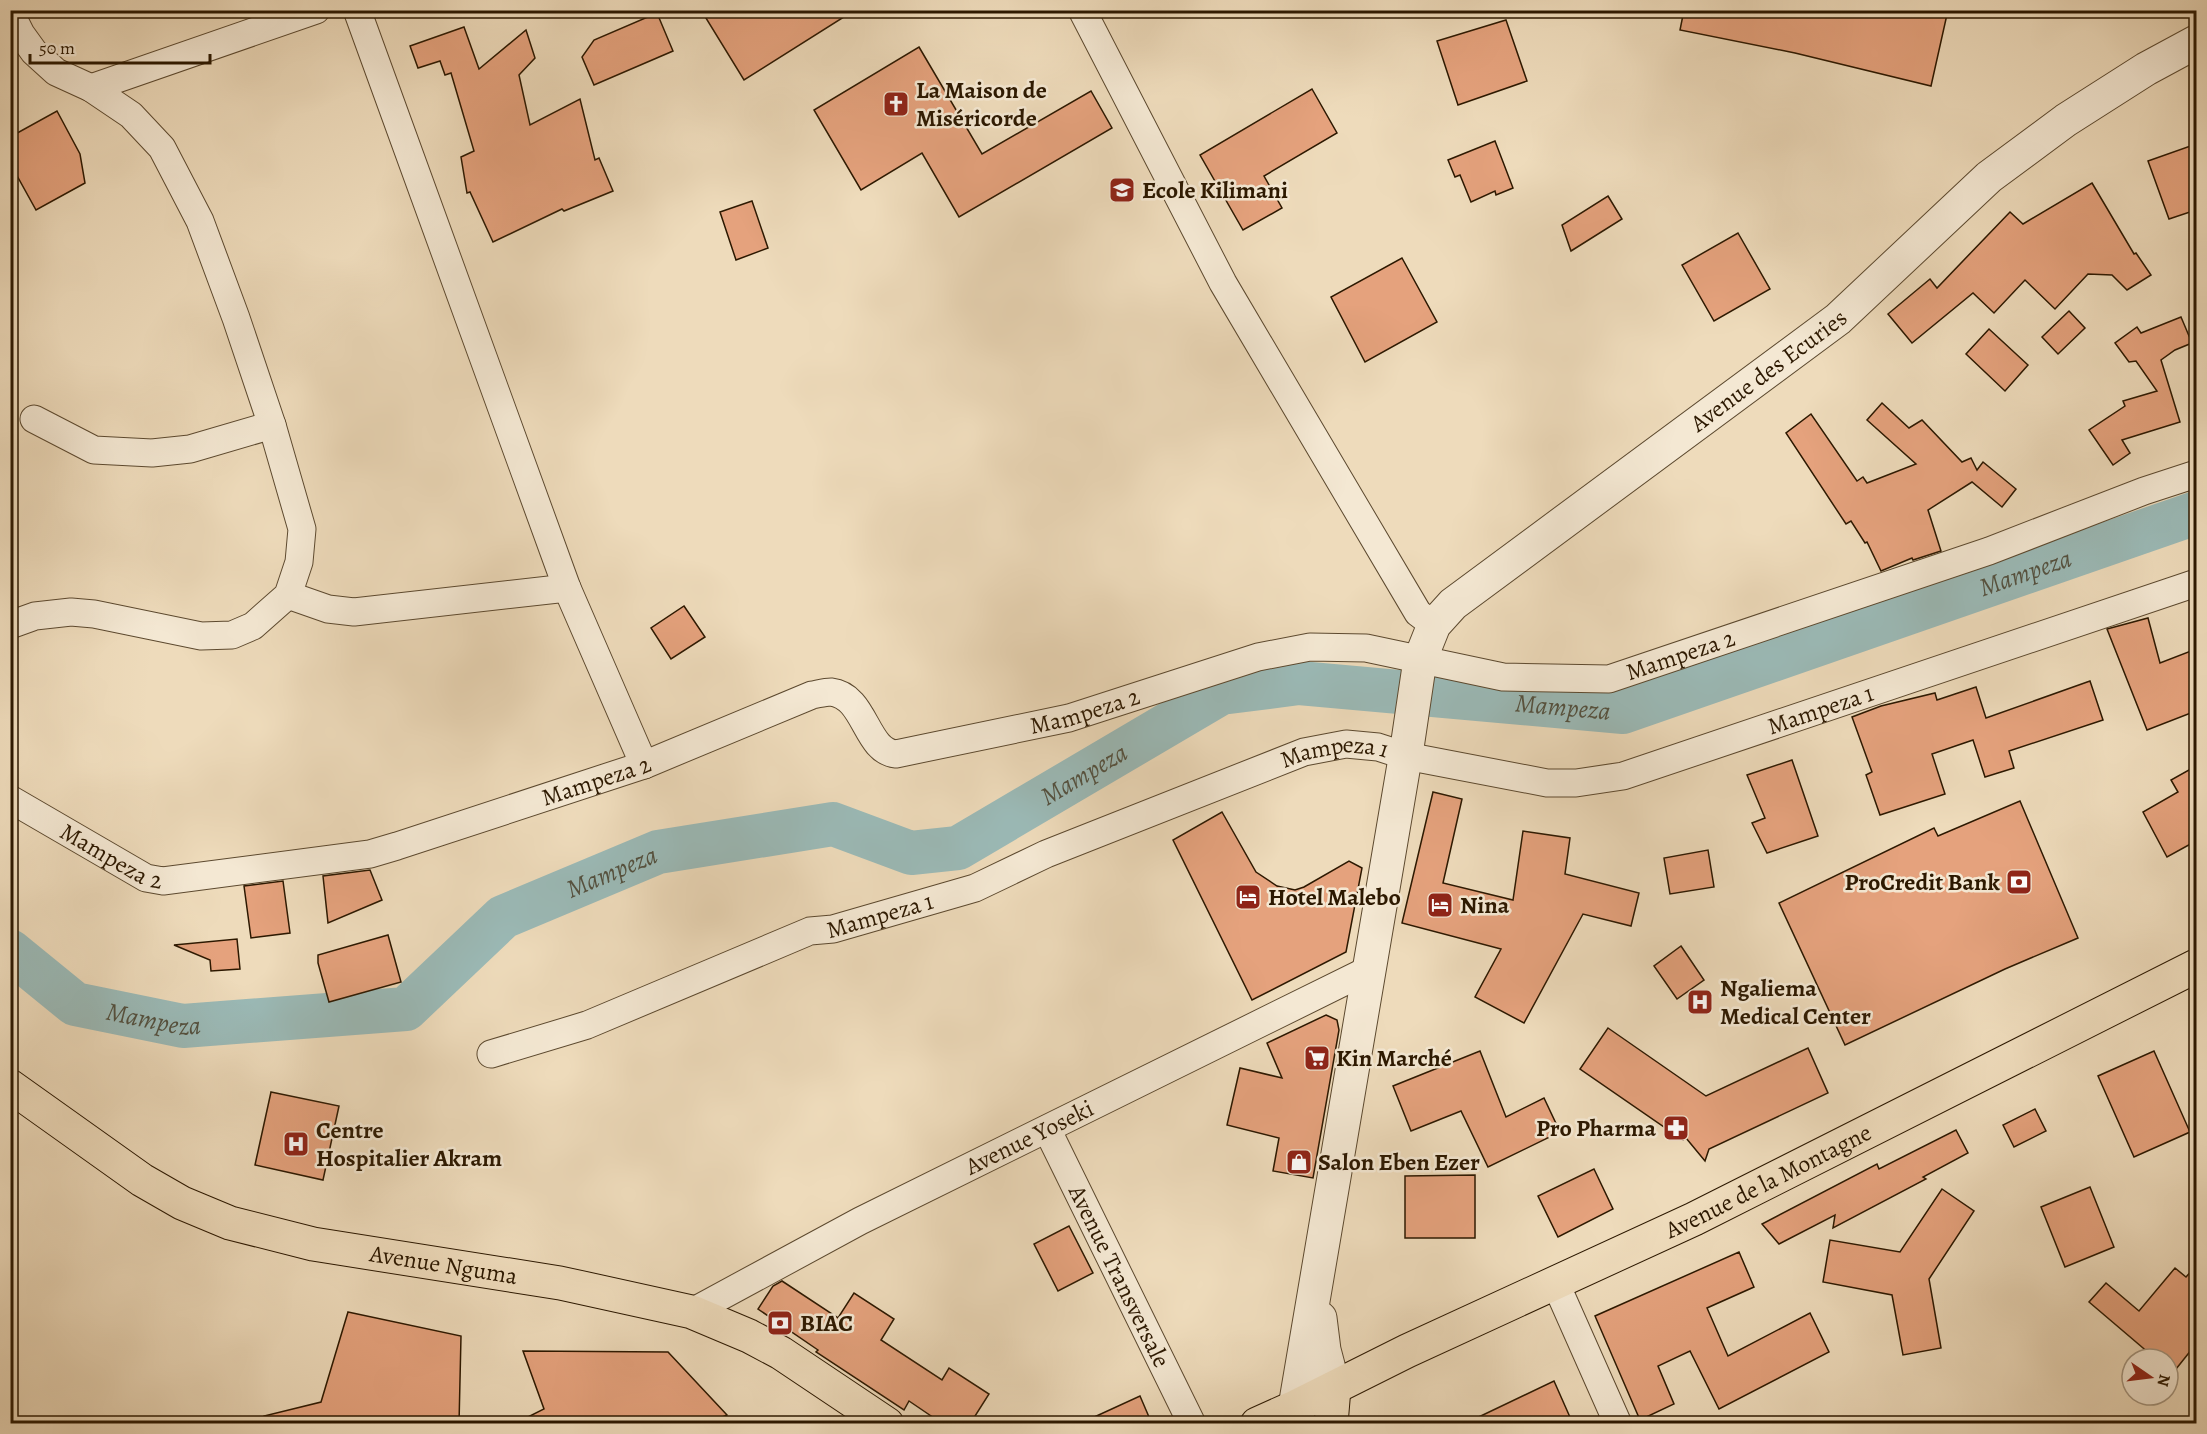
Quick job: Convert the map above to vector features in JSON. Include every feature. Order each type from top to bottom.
[{"type":"main road","name":"Avenue de la Montagne","points":[[1257,1424],[1294,1415],[1334,1388],[1407,1351],[1704,1214],[2196,966]]},
{"type":"main road","name":"Avenue Nguma","points":[[10,1086],[142,1180],[182,1203],[230,1223],[313,1244],[560,1283],[692,1312],[749,1336],[781,1353],[888,1424]]},
{"type":"main road","points":[[1331,1424],[1334,1388]]},
{"type":"street","points":[[91,88],[316,10]]},
{"type":"street","points":[[357,10],[567,588],[644,765]]},
{"type":"street","points":[[1082,10],[1223,283],[1418,613],[1434,625]]},
{"type":"street","points":[[10,12],[21,34],[34,52],[56,72],[91,88],[131,115],[162,148],[200,221],[236,318],[272,426],[302,529],[299,562],[288,595],[253,626],[232,635],[201,636],[94,614],[71,612],[35,616],[10,625]]},
{"type":"street","name":"Avenue des Ecuries","points":[[1294,1415],[1419,670],[1434,625],[1453,604],[1838,319],[1989,177],[2076,114],[2146,69],[2196,42]]},
{"type":"street","points":[[34,419],[94,450],[152,453],[190,449],[272,426]]},
{"type":"street","name":"Mampeza 2","points":[[10,799],[146,878],[163,881],[370,854],[644,765],[812,695],[829,692],[839,694],[849,700],[879,746],[887,753],[903,754],[1069,718],[1258,657],[1310,647],[1365,648],[1419,670],[1503,677],[1609,679],[1989,551],[2144,491],[2196,474]]},
{"type":"street","name":"Mampeza 1","points":[[491,1054],[586,1025],[810,931],[833,928],[975,888],[1046,854],[1304,752],[1346,744],[1407,748],[1547,783],[1576,783],[1623,776],[2196,583]]},
{"type":"street","points":[[288,595],[328,609],[354,612],[567,588]]},
{"type":"street","name":"Avenue Yoseki","points":[[692,1312],[860,1221],[1370,969]]},
{"type":"street","name":"Avenue Transversale","points":[[1047,1130],[1192,1424]]},
{"type":"street","points":[[1555,1282],[1618,1424]]},
{"type":"street","name":"Avenue des Ecuries","points":[[1317,1283],[1324,1350],[1334,1388]]},
{"type":"building","points":[[701,10],[855,10],[744,80]]},
{"type":"building","points":[[1684,10],[1948,10],[1931,86],[1795,53],[1680,30]]},
{"type":"building","points":[[657,13],[673,51],[594,85],[582,57],[594,40]]},
{"type":"building","points":[[1506,20],[1527,81],[1458,105],[1437,41]]},
{"type":"building","points":[[464,27],[479,69],[526,30],[535,58],[519,75],[530,125],[580,99],[595,160],[599,158],[613,191],[564,211],[562,209],[493,242],[470,192],[467,193],[461,157],[474,151],[451,73],[445,75],[440,61],[418,68],[410,46]]},
{"type":"building","points":[[919,47],[982,154],[1091,91],[1112,128],[959,217],[922,153],[861,190],[814,110]]},
{"type":"building","points":[[1312,89],[1337,133],[1264,176],[1282,208],[1243,230],[1200,155]]},
{"type":"building","points":[[57,111],[80,154],[85,183],[36,210],[10,163],[10,137]]},
{"type":"building","points":[[1495,141],[1513,188],[1496,195],[1495,191],[1471,202],[1460,175],[1455,177],[1448,160]]},
{"type":"building","points":[[2196,144],[2196,210],[2169,219],[2148,161]]},
{"type":"building","points":[[2092,183],[2134,254],[2136,253],[2151,275],[2127,290],[2112,275],[2088,274],[2055,309],[2025,280],[1994,313],[1973,293],[1912,343],[1888,314],[1930,279],[1937,288],[2010,212],[2023,224]]},
{"type":"building","points":[[1608,196],[1622,219],[1571,251],[1562,225]]},
{"type":"building","points":[[752,201],[768,248],[736,260],[720,212]]},
{"type":"building","points":[[1738,233],[1770,289],[1714,321],[1682,265]]},
{"type":"building","points":[[1402,258],[1437,322],[1365,362],[1331,297]]},
{"type":"building","points":[[2069,311],[2085,328],[2058,354],[2042,337]]},
{"type":"building","points":[[2181,317],[2192,343],[2175,350],[2161,360],[2180,422],[2122,440],[2130,453],[2113,465],[2089,430],[2125,406],[2123,401],[2157,391],[2136,361],[2129,362],[2115,343],[2137,327],[2141,333]]},
{"type":"building","points":[[1989,329],[2028,365],[2005,391],[1966,354]]},
{"type":"building","points":[[1882,403],[1909,428],[1922,420],[1962,462],[1971,458],[1977,470],[1983,462],[2016,489],[2002,507],[1972,482],[1928,510],[1941,551],[1913,560],[1912,558],[1881,571],[1867,542],[1865,543],[1851,521],[1846,524],[1786,433],[1811,414],[1857,481],[1863,477],[1867,483],[1916,464],[1867,420]]},
{"type":"building","points":[[684,606],[705,637],[671,659],[651,628]]},
{"type":"building","points":[[2148,618],[2160,663],[2196,649],[2196,711],[2147,730],[2107,629]]},
{"type":"building","points":[[2090,681],[2103,720],[2009,751],[2014,768],[1985,777],[1973,740],[1932,754],[1945,794],[1880,815],[1866,775],[1872,772],[1852,717],[1881,706],[1935,693],[1937,700],[1976,687],[1986,718]]},
{"type":"building","points":[[1792,760],[1818,836],[1767,853],[1752,823],[1765,818],[1747,775]]},
{"type":"building","points":[[2196,766],[2196,841],[2167,857],[2143,812],[2178,792],[2171,780]]},
{"type":"building","points":[[1433,792],[1462,799],[1443,883],[1513,900],[1523,831],[1570,838],[1565,874],[1639,893],[1631,926],[1583,914],[1524,1023],[1475,997],[1501,949],[1402,923]]},
{"type":"building","points":[[2020,801],[2078,938],[2005,969],[1845,1045],[1779,903],[1934,828],[1938,836]]},
{"type":"building","points":[[1222,812],[1256,872],[1277,886],[1295,890],[1304,887],[1349,861],[1362,868],[1346,952],[1252,1000],[1173,840]]},
{"type":"building","points":[[1708,850],[1714,887],[1670,894],[1664,858]]},
{"type":"building","points":[[370,870],[382,900],[328,923],[323,876]]},
{"type":"building","points":[[283,881],[290,933],[251,938],[244,886]]},
{"type":"building","points":[[388,935],[401,982],[329,1002],[318,963],[318,955]]},
{"type":"building","points":[[237,939],[240,969],[211,971],[210,960],[174,945]]},
{"type":"building","points":[[1681,946],[1704,980],[1677,999],[1654,966]]},
{"type":"building","points":[[1326,1015],[1337,1020],[1339,1030],[1313,1178],[1273,1171],[1279,1138],[1227,1125],[1240,1068],[1282,1078],[1267,1043]]},
{"type":"building","points":[[1608,1028],[1706,1096],[1808,1048],[1828,1093],[1709,1149],[1705,1161],[1686,1138],[1683,1140],[1580,1069]]},
{"type":"building","points":[[1480,1051],[1506,1117],[1544,1098],[1560,1132],[1488,1167],[1461,1111],[1411,1131],[1393,1086]]},
{"type":"building","points":[[2154,1051],[2190,1132],[2134,1157],[2098,1076]]},
{"type":"building","points":[[271,1092],[339,1106],[323,1180],[255,1165]]},
{"type":"building","points":[[2035,1109],[2046,1131],[2014,1147],[2003,1125]]},
{"type":"building","points":[[1956,1130],[1968,1153],[1923,1177],[1926,1179],[1833,1228],[1835,1215],[1779,1244],[1762,1224],[1877,1164],[1879,1169]]},
{"type":"building","points":[[1594,1169],[1613,1209],[1558,1237],[1538,1196]]},
{"type":"building","points":[[1475,1175],[1475,1238],[1405,1238],[1405,1176]]},
{"type":"building","points":[[2090,1187],[2114,1247],[2065,1267],[2041,1207]]},
{"type":"building","points":[[1942,1189],[1974,1211],[1929,1279],[1941,1348],[1903,1355],[1892,1295],[1823,1282],[1830,1240],[1900,1252]]},
{"type":"building","points":[[1069,1226],[1093,1273],[1058,1291],[1034,1244]]},
{"type":"building","points":[[1739,1252],[1754,1287],[1707,1308],[1728,1356],[1810,1313],[1829,1352],[1719,1409],[1690,1351],[1658,1366],[1674,1404],[1640,1420],[1595,1316]]},
{"type":"building","points":[[2196,1266],[2196,1344],[2180,1364],[2180,1347],[2142,1347],[2089,1302],[2106,1283],[2139,1311],[2175,1268],[2186,1277]]},
{"type":"building","points":[[782,1281],[838,1318],[854,1293],[894,1319],[881,1340],[942,1380],[949,1368],[989,1394],[970,1424],[943,1424],[909,1401],[904,1410],[816,1352],[818,1350],[758,1309],[773,1286]]},
{"type":"building","points":[[348,1312],[461,1336],[459,1424],[265,1424],[264,1416],[321,1402]]},
{"type":"building","points":[[523,1351],[668,1352],[727,1415],[707,1424],[514,1424],[544,1409]]},
{"type":"building","points":[[1554,1381],[1573,1424],[1464,1424]]},
{"type":"building","points":[[1140,1396],[1152,1424],[1079,1424]]},
{"type":"waterway","name":"Mampeza","points":[[10,951],[75,1004],[183,1026],[406,1009],[503,917],[658,852],[833,824],[911,853],[958,848],[1221,693],[1299,683],[1623,712],[2196,513]]},
{"type":"place","name":"La Maison de Miséricorde","points":[[896,104]]},
{"type":"place","name":"Ecole Kilimani","points":[[1122,190]]},
{"type":"place","name":"ProCredit Bank","points":[[2019,882]]},
{"type":"place","name":"Hotel Malebo","points":[[1248,897]]},
{"type":"place","name":"Nina","points":[[1440,905]]},
{"type":"place","name":"Ngaliema Medical Center","points":[[1700,1002]]},
{"type":"place","name":"Kin Marché","points":[[1317,1058]]},
{"type":"place","name":"Pro Pharma","points":[[1676,1128]]},
{"type":"place","name":"Centre Hospitalier Akram","points":[[296,1144]]},
{"type":"place","name":"Salon Eben Ezer","points":[[1299,1162]]},
{"type":"place","name":"BIAC","points":[[780,1323]]}]
